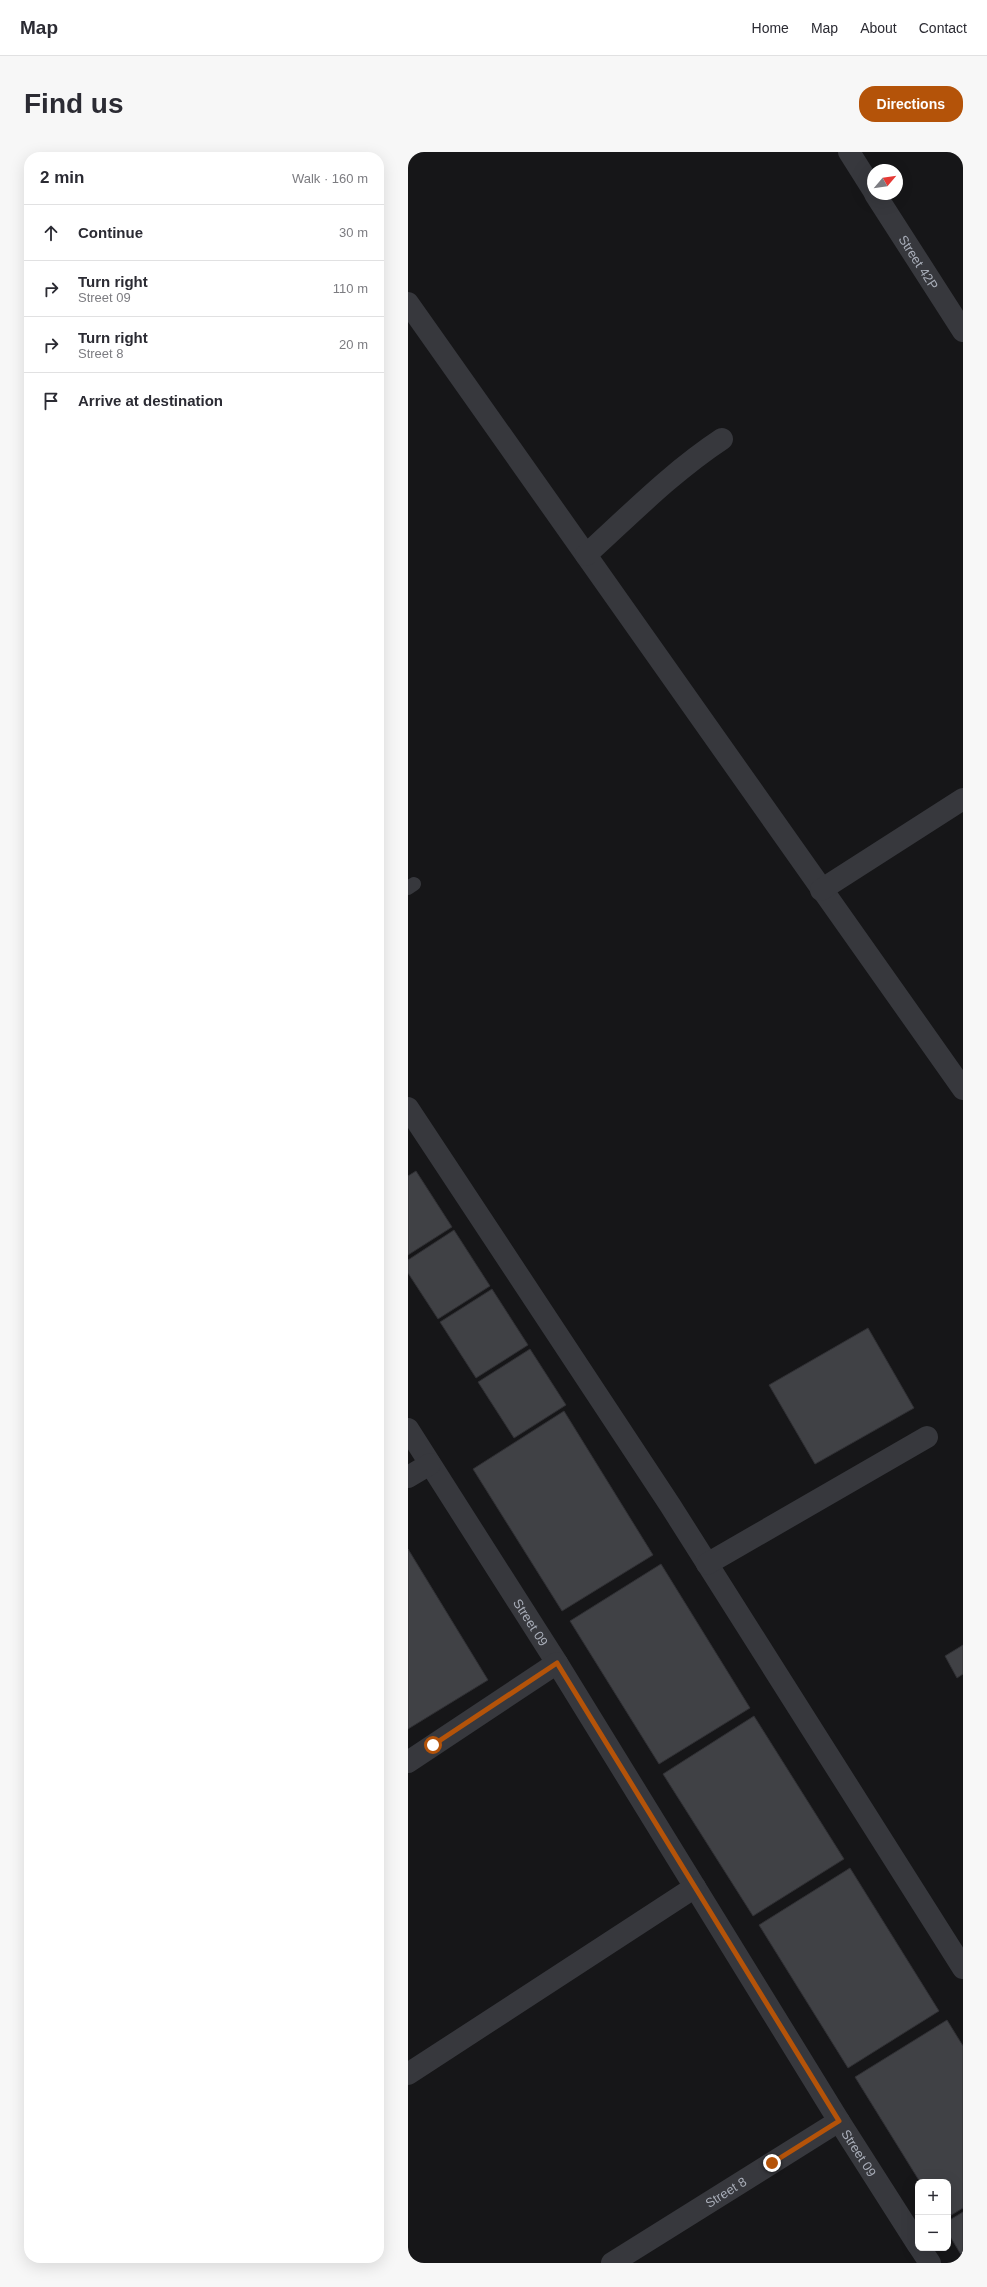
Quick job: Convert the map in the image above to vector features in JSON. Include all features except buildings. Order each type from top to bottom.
[{"type":"street","points":[[848,152],[867,181]]},
{"type":"street","name":"Street 42P","points":[[879,200],[963,331]]},
{"type":"street","points":[[408,303],[821,890],[963,1089]]},
{"type":"street","points":[[586,555],[651,495],[698,455],[722,439]]},
{"type":"street","points":[[821,890],[963,799]]},
{"type":"street","points":[[408,1108],[707,1564],[963,1968]]},
{"type":"street","name":"Street 09","points":[[408,1429],[557,1663],[839,2121],[915,2239]]},
{"type":"street","points":[[707,1564],[927,1438]]},
{"type":"street","points":[[408,1477],[430,1464]]},
{"type":"street","points":[[408,1762],[557,1663]]},
{"type":"street","points":[[408,2074],[695,1887]]},
{"type":"street","name":"Street 8","points":[[612,2263],[839,2121]]},
{"type":"street","points":[[922,2251],[930,2263]]},
{"type":"route","points":[[433,1745],[557,1663],[839,2121],[772,2163]]}]
